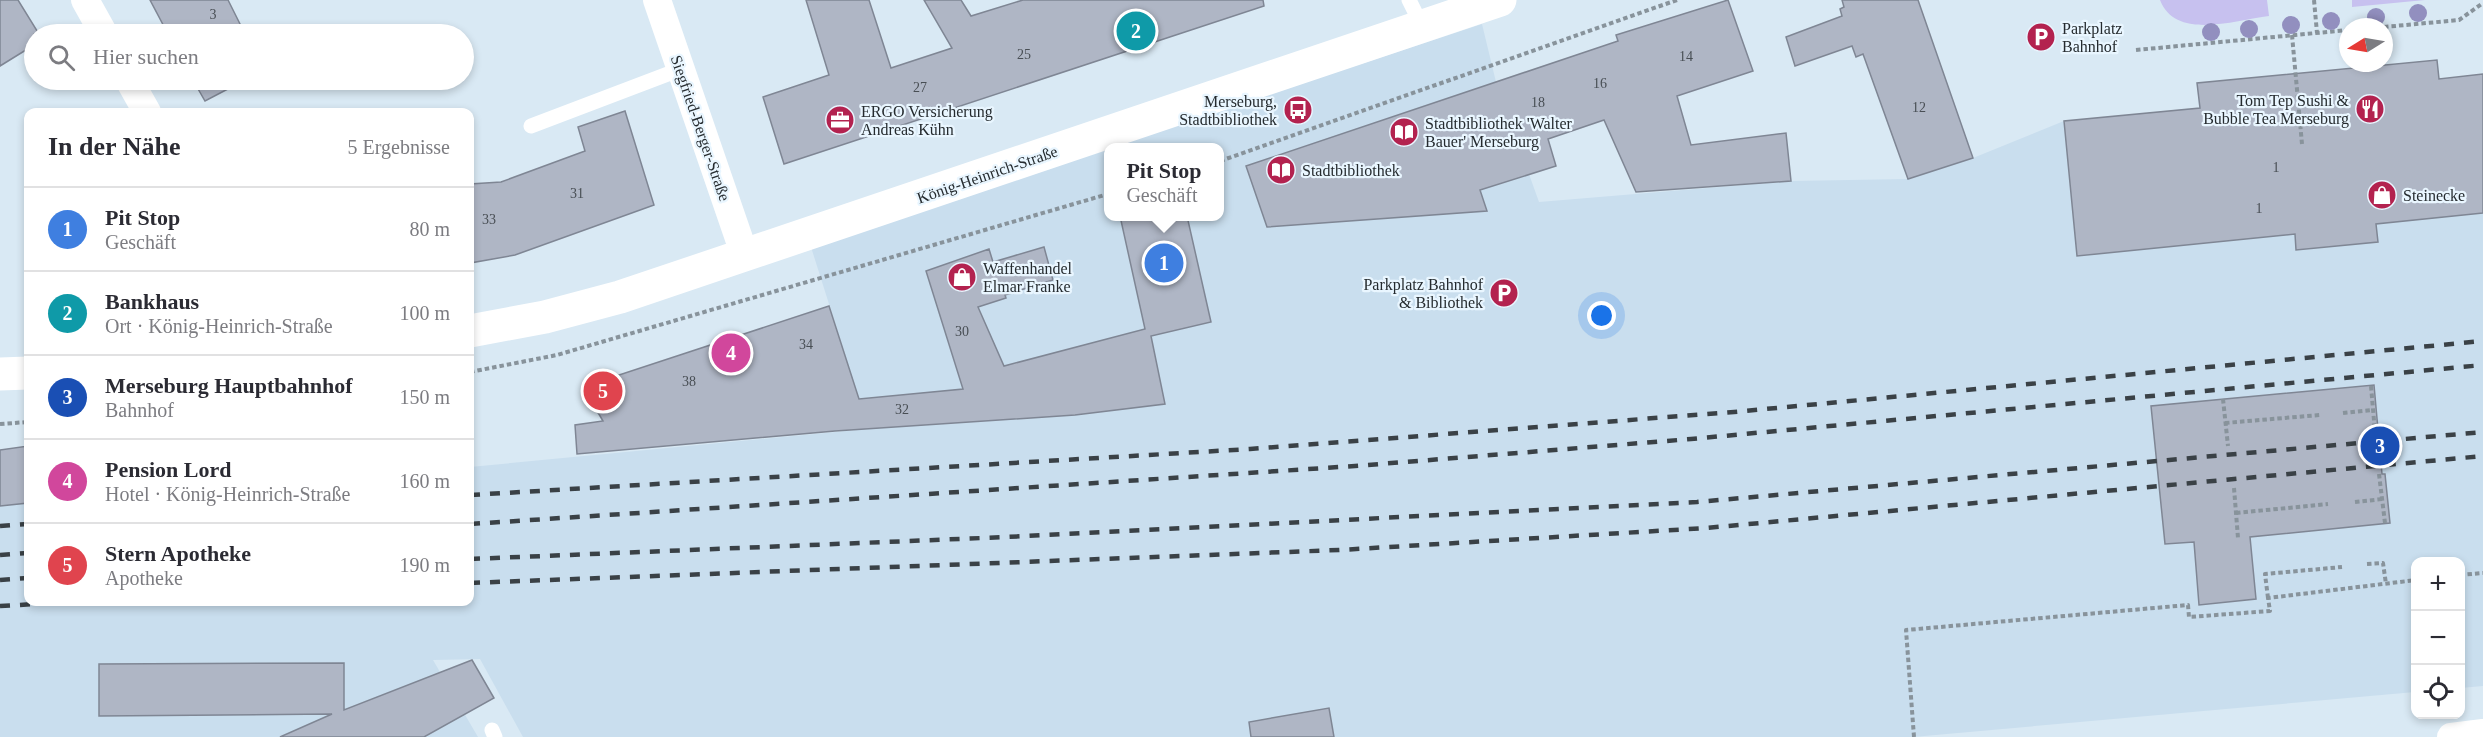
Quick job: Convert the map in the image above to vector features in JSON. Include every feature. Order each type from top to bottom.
[{"type":"main road","name":"König-Heinrich-Straße","points":[[474,330],[556,315],[620,297],[744,256],[1415,13],[1500,0]]},
{"type":"main road","points":[[0,374],[24,373]]},
{"type":"street","points":[[85,0],[98,24]]},
{"type":"street","name":"Siegfried-Berger-Straße","points":[[657,0],[744,256]]},
{"type":"street","points":[[135,90],[145,108]]},
{"type":"street","points":[[2451,737],[2483,733]]},
{"type":"lane","points":[[531,126],[681,69]]},
{"type":"path","points":[[1224,161],[1677,0]]},
{"type":"path","points":[[2314,0],[2317,33]]},
{"type":"path","points":[[2393,26],[2459,20],[2483,3]]},
{"type":"path","points":[[2136,50],[2339,31]]},
{"type":"path","points":[[2292,35],[2302,144]]},
{"type":"path","points":[[474,371],[558,355],[1104,195]]},
{"type":"path","points":[[2371,386],[2375,432]]},
{"type":"path","points":[[2223,399],[2228,446]]},
{"type":"path","points":[[2343,413],[2372,410]]},
{"type":"path","points":[[2225,423],[2320,415]]},
{"type":"path","points":[[0,424],[24,422]]},
{"type":"path","points":[[2379,474],[2385,523]]},
{"type":"path","points":[[2234,488],[2238,538]]},
{"type":"path","points":[[2355,502],[2383,499]]},
{"type":"path","points":[[2236,513],[2328,504]]},
{"type":"path","points":[[2367,564],[2383,563],[2386,584]]},
{"type":"path","points":[[1914,737],[1906,630],[2188,605],[2189,618],[2270,611],[2265,574],[2342,567]]},
{"type":"path","points":[[2465,575],[2483,573]]},
{"type":"path","points":[[2268,598],[2411,581]]},
{"type":"shaded area","points":[[2160,0],[2267,0],[2269,16],[2224,24],[2193,24],[2179,20],[2168,13]]},
{"type":"shaded area","points":[[2352,0],[2425,0],[2352,7]]},
{"type":"shaded area","points":[[1482,24],[1496,82],[1539,202],[1791,181],[1908,179],[1973,158],[2064,121],[2199,108],[2197,83],[2339,69],[2339,72],[2393,72],[2393,64],[2437,60],[2439,79],[2483,74],[2483,686],[2465,688],[2465,557],[2411,557],[2411,692],[1913,737],[523,737],[480,659],[433,660],[478,737],[0,737],[0,506],[24,503],[24,606],[474,606],[474,467],[856,430],[846,400],[847,361],[811,247],[1104,149],[1104,221],[1224,221],[1224,143],[1122,143]]},
{"type":"building","points":[[0,0],[18,0],[33,24],[24,24],[24,51],[0,66]]},
{"type":"building","points":[[150,0],[228,0],[240,24],[163,24]]},
{"type":"building","points":[[806,0],[869,0],[891,68],[952,48],[924,0],[961,0],[971,16],[1023,0],[1263,0],[1264,6],[784,164],[763,97],[829,75]]},
{"type":"building","points":[[1728,0],[1753,71],[1677,96],[1691,145],[1786,133],[1791,181],[1636,192],[1604,120],[1548,139],[1556,166],[1480,190],[1487,211],[1267,227],[1246,166],[1618,41],[1616,35]]},
{"type":"building","points":[[1842,0],[1918,0],[1973,158],[1908,179],[1863,54],[1856,57],[1852,46],[1795,66],[1786,37],[1842,16],[1840,9],[1844,7]]},
{"type":"building","points":[[2437,60],[2439,79],[2483,74],[2483,213],[2376,224],[2378,242],[2296,250],[2295,234],[2077,256],[2064,121],[2200,108],[2197,83],[2339,69],[2339,72],[2393,72],[2393,64]]},
{"type":"building","points":[[199,90],[226,90],[205,101]]},
{"type":"building","points":[[625,111],[654,205],[515,255],[474,262],[474,184],[501,182],[585,151],[578,127]]},
{"type":"building","points":[[1121,221],[1188,221],[1211,322],[1151,336],[1165,404],[1075,415],[835,431],[577,454],[575,425],[603,421],[587,394],[594,377],[610,378],[829,306],[859,399],[963,389],[926,271],[989,249],[993,262],[1044,247],[1053,280],[1005,295],[1006,298],[978,307],[1004,366],[1145,329]]},
{"type":"building","points":[[2374,385],[2382,474],[2385,474],[2390,523],[2250,537],[2256,599],[2199,605],[2194,542],[2165,544],[2151,406]]},
{"type":"building","points":[[24,447],[24,503],[0,506],[0,450]]},
{"type":"building","points":[[472,660],[494,698],[424,737],[280,737],[332,714],[99,716],[99,664],[344,663],[344,710]]},
{"type":"building","points":[[1329,708],[1334,737],[1251,737],[1249,722]]},
{"type":"railway","points":[[474,495],[1250,449],[1734,412],[2483,341]]},
{"type":"railway","points":[[474,524],[1355,466],[1691,439],[2483,365]]},
{"type":"railway","points":[[474,559],[1007,537],[1697,502],[2483,432]]},
{"type":"railway","points":[[474,583],[1339,550],[1706,528],[2483,456]]},
{"type":"railway","points":[[0,526],[24,524]]},
{"type":"railway","points":[[0,555],[24,553]]},
{"type":"railway","points":[[0,580],[24,578]]},
{"type":"railway","points":[[0,606],[24,605]]},
{"type":"place","name":"Bankhaus","points":[[1136,31]]},
{"type":"place","name":"Parkplatz Bahnhof","points":[[2041,37]]},
{"type":"place","name":"Tom Tep Sushi & Bubble Tea Merseburg","points":[[2370,109]]},
{"type":"place","name":"Merseburg, Stadtbibliothek","points":[[1298,110]]},
{"type":"place","name":"ERGO Versicherung Andreas Kühn","points":[[840,120]]},
{"type":"place","name":"Stadtbibliothek 'Walter Bauer' Merseburg","points":[[1404,132]]},
{"type":"place","name":"Stadtbibliothek","points":[[1281,170]]},
{"type":"place","name":"Steinecke","points":[[2382,195]]},
{"type":"place","name":"Pit Stop","points":[[1164,263]]},
{"type":"place","name":"Waffenhandel Elmar Franke","points":[[962,277]]},
{"type":"place","name":"Parkplatz Bahnhof & Bibliothek","points":[[1504,293]]},
{"type":"place","name":"Pension Lord","points":[[731,353]]},
{"type":"place","name":"Stern Apotheke","points":[[603,391]]},
{"type":"place","name":"Merseburg Hauptbahnhof","points":[[2380,446]]}]
